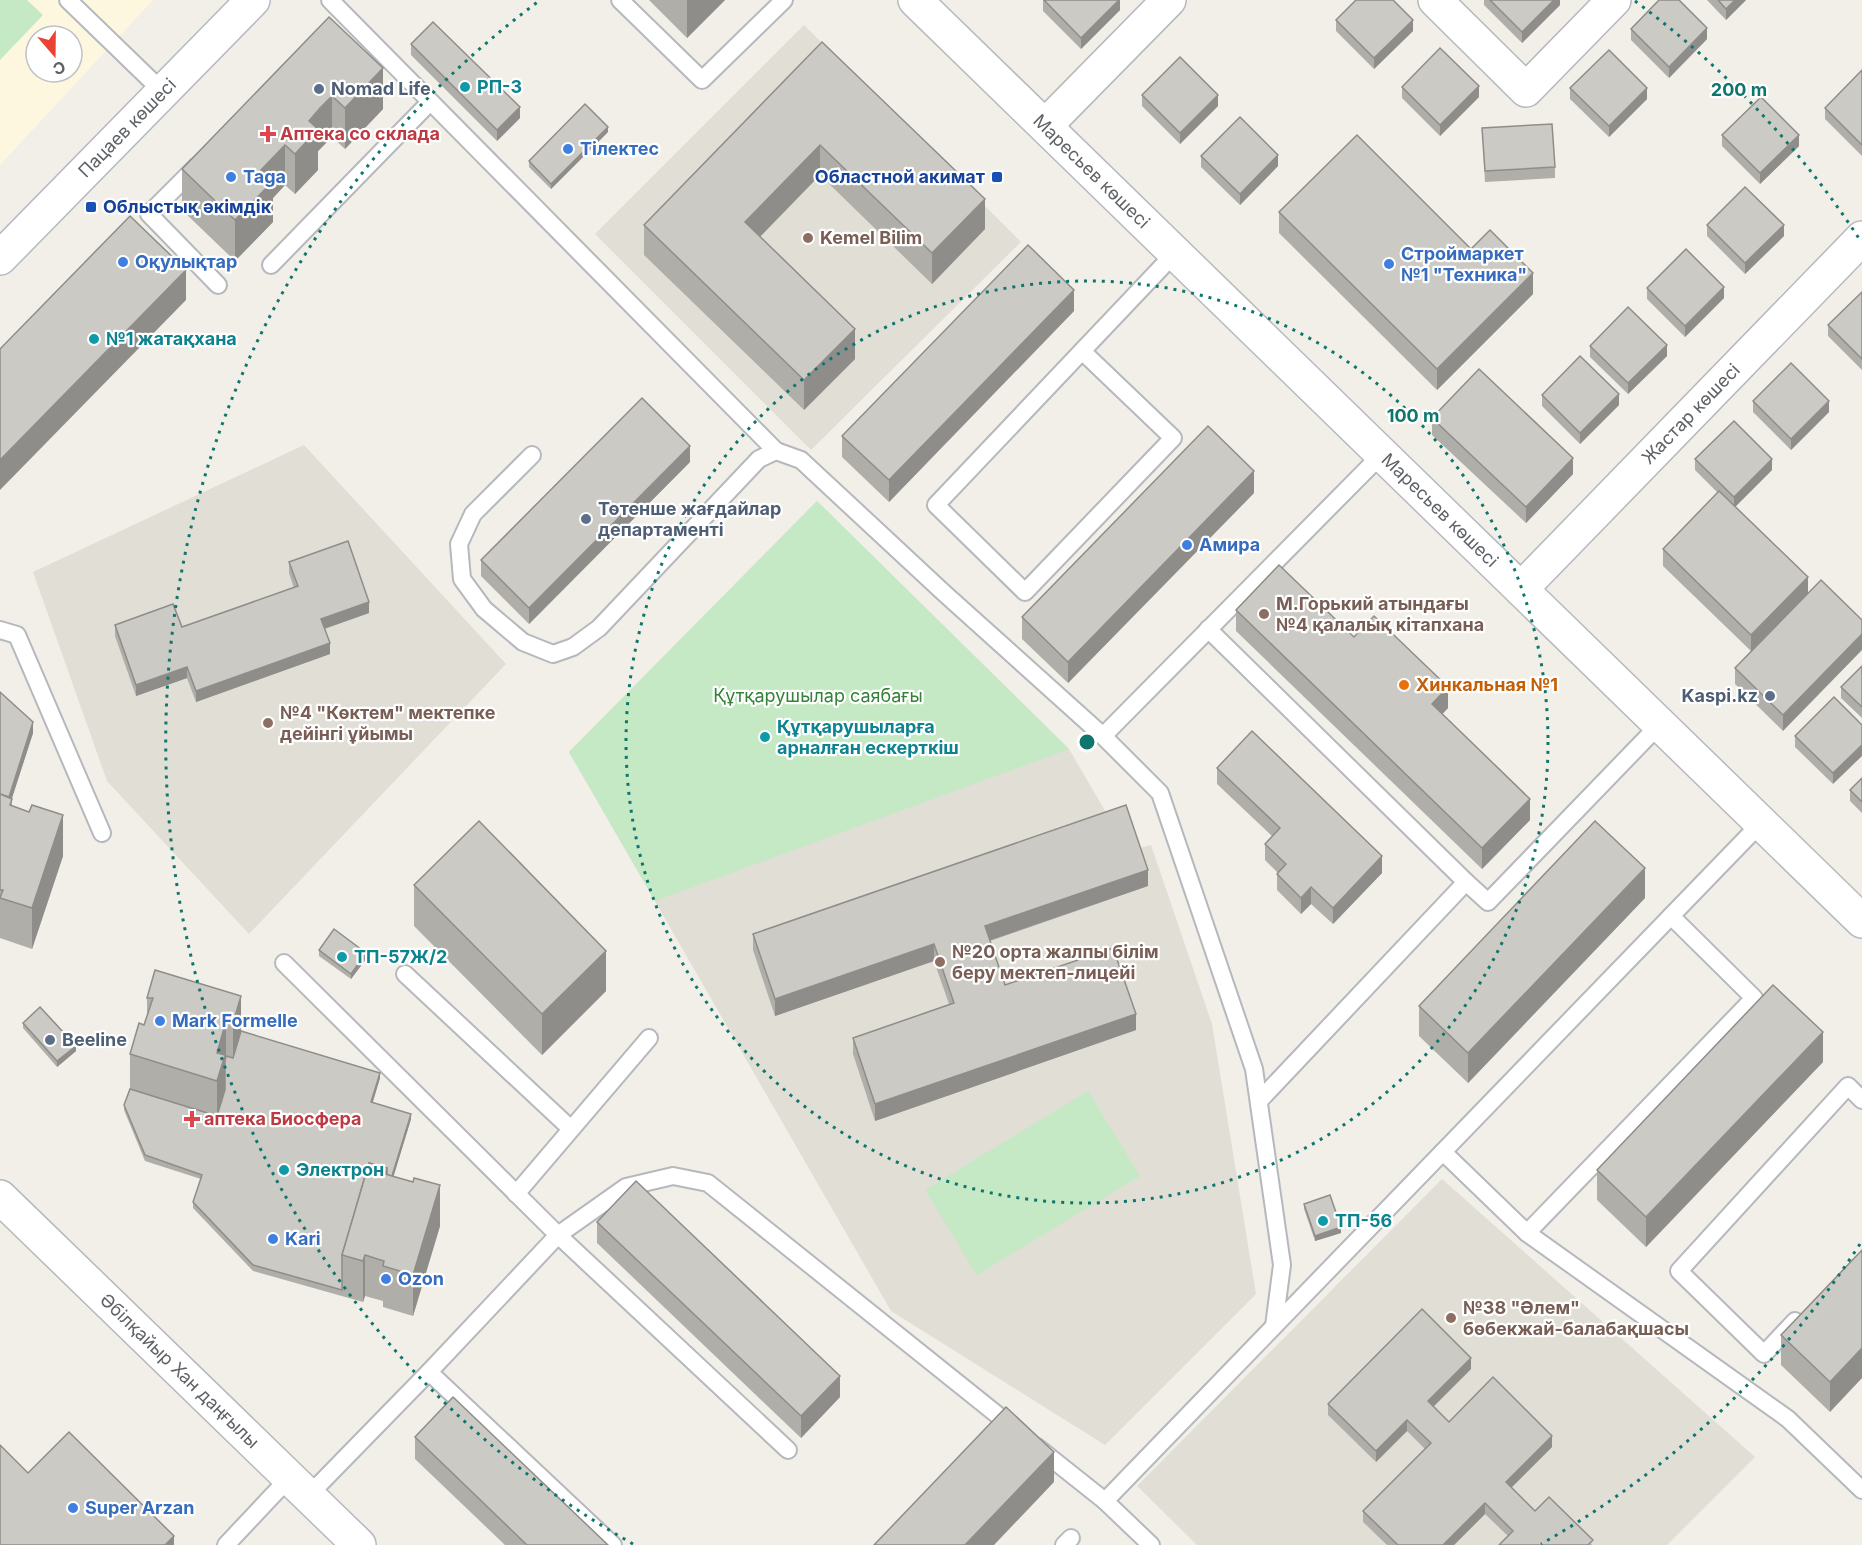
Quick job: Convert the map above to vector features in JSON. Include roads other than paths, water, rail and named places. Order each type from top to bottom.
[{"type":"main road","name":"Пацаев көшесі","points":[[0,258],[253,0]]},
{"type":"main road","name":"Маресьев көшесі","points":[[915,0],[1862,921]]},
{"type":"main road","points":[[1045,126],[1169,0]]},
{"type":"main road","points":[[1435,0],[1526,90],[1614,0]]},
{"type":"main road","name":"Жастар көшесі","points":[[1521,589],[1862,238]]},
{"type":"main road","name":"Әбілқайыр Хан даңғылы","points":[[0,1197],[359,1545]]},
{"type":"lane","points":[[68,0],[163,92]]},
{"type":"lane","points":[[330,0],[343,21],[430,102],[776,451],[801,460],[1103,736],[1160,793],[1254,1069],[1282,1264],[1274,1326]]},
{"type":"lane","points":[[620,0],[702,80],[784,0]]},
{"type":"lane","points":[[270,265],[430,102]]},
{"type":"lane","points":[[207,157],[149,214],[218,285]]},
{"type":"lane","points":[[1082,351],[1173,438],[1024,592],[936,505],[1082,351],[1175,253]]},
{"type":"lane","points":[[532,455],[472,514],[459,544],[462,579],[484,609],[523,642],[553,654],[573,647],[599,628],[736,481],[759,459],[776,451]]},
{"type":"lane","points":[[1103,736],[1382,454]]},
{"type":"lane","points":[[1208,628],[1488,902],[1660,724]]},
{"type":"lane","points":[[0,630],[17,635],[102,833]]},
{"type":"lane","points":[[1105,1501],[1761,823]]},
{"type":"lane","points":[[1259,1101],[1466,882]]},
{"type":"lane","points":[[1527,1233],[1754,998],[1671,916]]},
{"type":"lane","points":[[284,963],[558,1235],[788,1450]]},
{"type":"lane","points":[[405,974],[571,1129]]},
{"type":"lane","points":[[516,1194],[649,1038]]},
{"type":"lane","points":[[1805,1311],[1764,1354],[1679,1270],[1848,1086],[1862,1100]]},
{"type":"lane","points":[[1443,1152],[1527,1233],[1788,1419],[1862,1490]]},
{"type":"lane","points":[[226,1545],[299,1487],[429,1372],[558,1235],[626,1187],[673,1176],[708,1183],[1105,1501],[1151,1545]]},
{"type":"lane","points":[[429,1372],[613,1545]]},
{"type":"place","name":"РП-3","points":[[465,87]]},
{"type":"place","name":"Nomad Life","points":[[319,89]]},
{"type":"place","name":"Аптека со склада","points":[[268,134]]},
{"type":"place","name":"Тілектес","points":[[568,149]]},
{"type":"place","name":"Taga","points":[[231,177]]},
{"type":"place","name":"Областной акимат","points":[[997,177]]},
{"type":"place","name":"Облыстық әкімдік","points":[[91,207]]},
{"type":"place","name":"Kemel Bilim","points":[[808,238]]},
{"type":"place","name":"Оқулықтар","points":[[123,262]]},
{"type":"place","name":"Строймаркет №1 \"Техника\"","points":[[1389,264]]},
{"type":"place","name":"№1 жатақхана","points":[[94,339]]},
{"type":"place","name":"Төтенше жағдайлар департаменті","points":[[586,519]]},
{"type":"place","name":"Амира","points":[[1187,545]]},
{"type":"place","name":"М.Горький атындағы №4 қалалық кітапхана","points":[[1264,614]]},
{"type":"place","name":"Хинкальная №1","points":[[1404,685]]},
{"type":"place","name":"Kaspi.kz","points":[[1770,696]]},
{"type":"place","name":"№4 \"Көктем\" мектепке дейінгі ұйымы","points":[[268,723]]},
{"type":"place","name":"Құтқарушыларға арналған ескерткіш","points":[[765,737]]},
{"type":"place","name":"ТП-57Ж/2","points":[[342,957]]},
{"type":"place","name":"№20 орта жалпы білім беру мектеп-лицейі","points":[[940,962]]},
{"type":"place","name":"Mark Formelle","points":[[160,1021]]},
{"type":"place","name":"Beeline","points":[[50,1040]]},
{"type":"place","name":"аптека Биосфера","points":[[192,1119]]},
{"type":"place","name":"Электрон","points":[[284,1170]]},
{"type":"place","name":"ТП-56","points":[[1323,1221]]},
{"type":"place","name":"Kari","points":[[273,1239]]},
{"type":"place","name":"Ozon","points":[[386,1279]]},
{"type":"place","name":"№38 \"Әлем\" бөбекжай-балабақшасы","points":[[1451,1318]]},
{"type":"place","name":"Super Arzan","points":[[73,1508]]},
{"type":"park label","name":"Құтқарушылар саябағы","points":[[818,696]]}]
